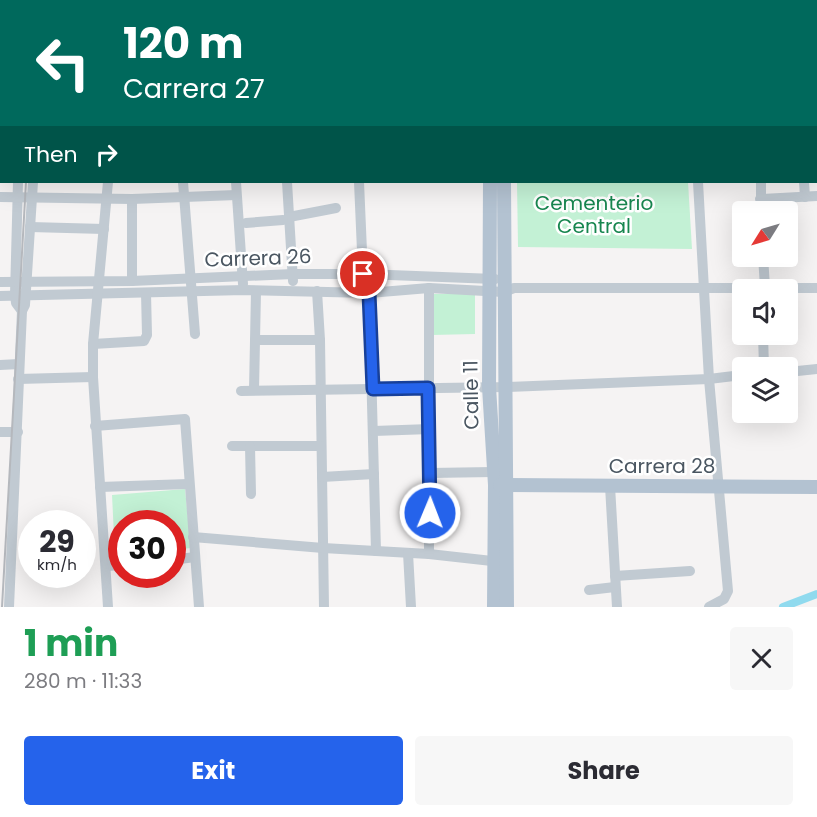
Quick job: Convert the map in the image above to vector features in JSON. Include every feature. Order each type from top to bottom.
[{"type":"main road","name":"Calle 11","points":[[490,183],[489,387],[498,481],[500,562],[507,607]]},
{"type":"main road","name":"Calle 11","points":[[498,481],[506,387],[507,287],[504,183]]},
{"type":"main road","name":"Carrera 28","points":[[498,481],[610,486],[817,486]]},
{"type":"main road","name":"Calle 11","points":[[494,607],[500,562]]},
{"type":"street","points":[[9,607],[18,432],[18,379],[22,311],[25,305],[20,295],[18,183]]},
{"type":"street","points":[[20,282],[30,227],[33,183]]},
{"type":"street","points":[[108,183],[93,344],[93,377],[108,607]]},
{"type":"street","points":[[183,183],[195,334]]},
{"type":"street","points":[[236,183],[244,290]]},
{"type":"street","points":[[280,183],[286,219]]},
{"type":"street","points":[[287,183],[286,219],[290,290]]},
{"type":"street","points":[[359,183],[363,274],[369,293],[376,551]]},
{"type":"street","points":[[698,183],[709,379],[728,591],[723,599],[709,607]]},
{"type":"street","points":[[761,183],[760,199],[817,196]]},
{"type":"street","points":[[804,183],[805,197]]},
{"type":"street","points":[[0,197],[132,198],[236,195]]},
{"type":"street","points":[[132,198],[132,281]]},
{"type":"street","points":[[246,223],[286,219],[336,208]]},
{"type":"street","points":[[30,227],[104,230]]},
{"type":"street","name":"Carrera 26","points":[[0,282],[132,281],[363,274],[507,287],[732,288]]},
{"type":"street","name":"Carrera 26","points":[[0,296],[244,290],[369,293],[489,284]]},
{"type":"street","points":[[429,288],[429,554]]},
{"type":"street","name":"Carrera 26","points":[[798,288],[817,288]]},
{"type":"street","points":[[254,390],[256,291]]},
{"type":"street","points":[[317,291],[320,340],[324,607]]},
{"type":"street","points":[[93,344],[144,341],[147,335],[146,293]]},
{"type":"street","points":[[255,340],[320,340]]},
{"type":"street","points":[[0,366],[19,364]]},
{"type":"street","points":[[798,371],[817,369]]},
{"type":"street","points":[[241,391],[506,387],[732,376]]},
{"type":"street","points":[[18,379],[93,377]]},
{"type":"street","points":[[95,426],[184,419],[199,607]]},
{"type":"street","points":[[374,431],[430,429]]},
{"type":"street","points":[[0,432],[18,432]]},
{"type":"street","points":[[232,446],[321,447]]},
{"type":"street","points":[[250,446],[251,494]]},
{"type":"street","name":"Carrera 28","points":[[430,473],[498,481]]},
{"type":"street","points":[[322,477],[374,474]]},
{"type":"street","points":[[100,488],[188,484]]},
{"type":"street","points":[[610,486],[616,607]]},
{"type":"street","points":[[193,537],[429,554],[500,562]]},
{"type":"street","points":[[408,553],[411,607]]},
{"type":"street","points":[[186,559],[195,558]]},
{"type":"street","points":[[589,590],[615,581],[690,571]]},
{"type":"green space","name":"Cementerio Central","points":[[517,183],[688,183],[692,249],[518,247]]},
{"type":"green space","points":[[431,294],[475,294],[475,334],[432,335]]},
{"type":"green space","points":[[185,489],[191,548],[186,549],[186,510],[113,510],[112,495]]},
{"type":"waterway","points":[[783,607],[817,594]]},
{"type":"railway","points":[[2,607],[26,183]]},
{"type":"route","points":[[363,274],[369,293],[373,389],[428,388],[430,513]]}]
